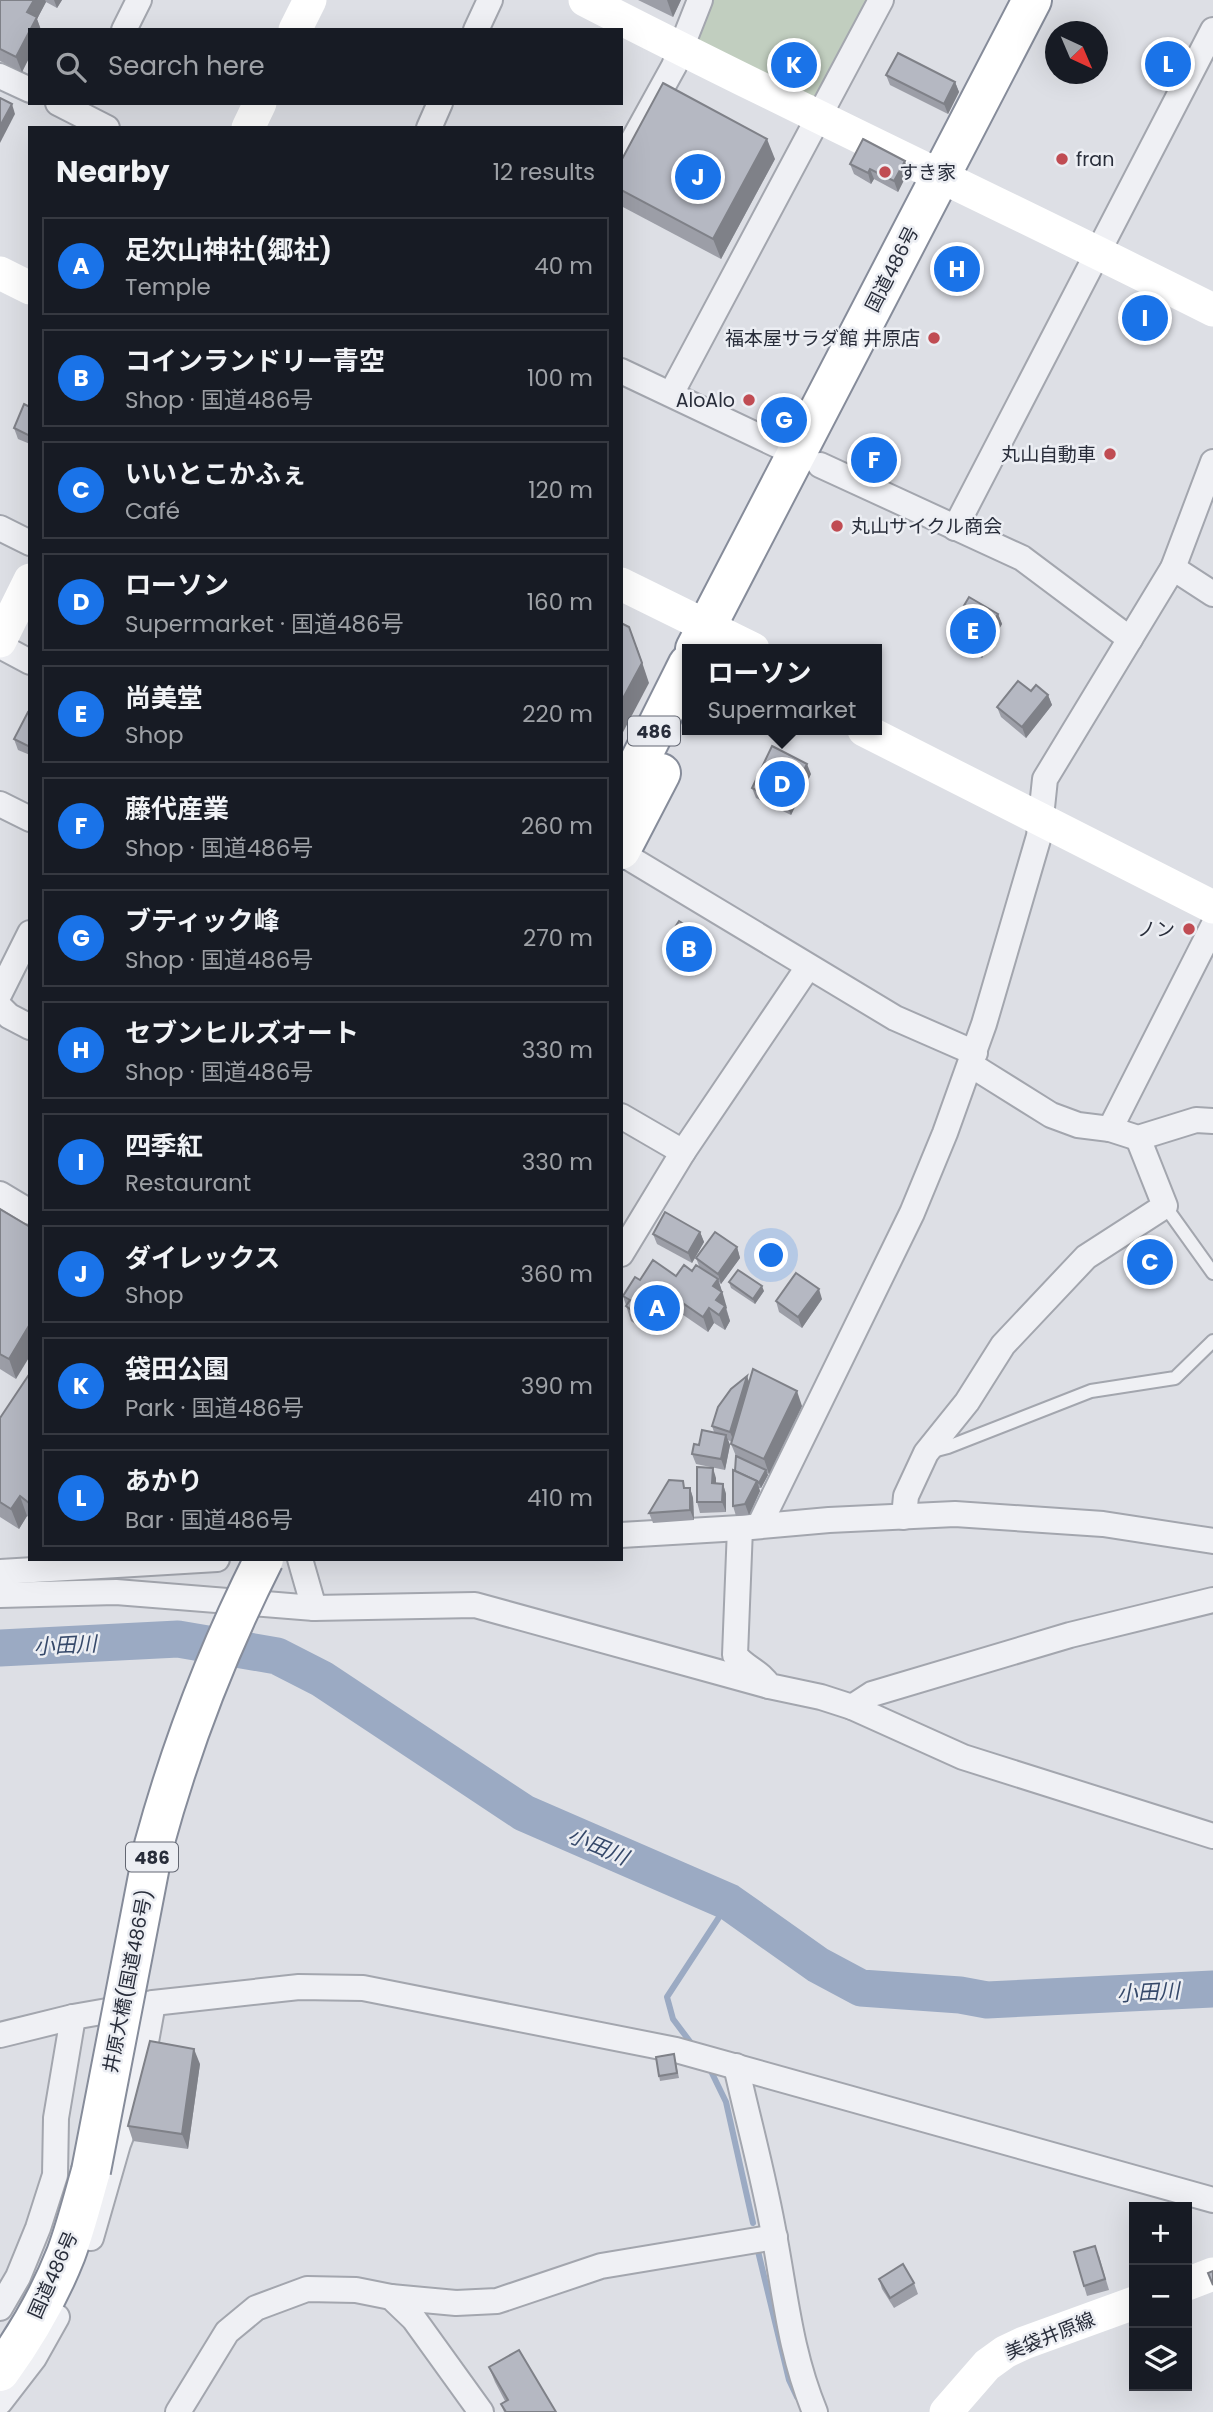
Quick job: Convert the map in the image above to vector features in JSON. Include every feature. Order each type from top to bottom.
[{"type":"highway","name":"国道486号","points":[[952,181],[1032,0]]},
{"type":"highway","name":"国道486号","points":[[712,644],[952,181],[1059,0]]},
{"type":"highway","name":"国道486号","points":[[623,795],[682,695]]},
{"type":"highway","name":"486","points":[[623,848],[682,730]]},
{"type":"highway","name":"井原大橋(国道486号)","points":[[82,2170],[136,1843],[148,1797],[178,1705],[243,1561]]},
{"type":"highway","name":"井原大橋(国道486号)","points":[[82,2170],[163,1812],[197,1710],[263,1561]]},
{"type":"highway","name":"国道486号","points":[[0,2340],[31,2291],[82,2170]]},
{"type":"highway","name":"国道486号","points":[[0,2372],[20,2345],[46,2300],[67,2252],[82,2170]]},
{"type":"street","points":[[125,28],[139,0]]},
{"type":"street","points":[[296,28],[310,0]]},
{"type":"street","points":[[476,28],[490,0]]},
{"type":"street","points":[[585,0],[818,118],[1213,310]]},
{"type":"street","points":[[623,158],[674,66],[686,29],[700,0]]},
{"type":"street","points":[[671,394],[881,0]]},
{"type":"street","points":[[955,527],[1213,30]]},
{"type":"street","points":[[0,76],[28,89]]},
{"type":"street","points":[[67,105],[85,109],[105,126]]},
{"type":"street","points":[[249,126],[259,105]]},
{"type":"street","points":[[430,126],[439,105]]},
{"type":"street","points":[[0,273],[28,287]]},
{"type":"street","points":[[0,295],[28,309]]},
{"type":"street","points":[[623,373],[1034,565],[1130,639]]},
{"type":"street","points":[[769,1686],[765,1678],[741,1663],[735,1655],[749,1527],[912,1213],[946,1133],[973,1059],[1039,836],[1045,779],[1173,568],[1213,463]]},
{"type":"street","points":[[0,528],[28,542]]},
{"type":"street","points":[[1173,568],[1213,594]]},
{"type":"street","points":[[28,584],[0,643],[28,661]]},
{"type":"street","points":[[623,585],[708,644]]},
{"type":"street","points":[[623,608],[706,644]]},
{"type":"street","points":[[882,715],[1213,907]]},
{"type":"street","points":[[875,735],[1213,881]]},
{"type":"street","points":[[0,804],[28,818]]},
{"type":"street","points":[[623,853],[808,967],[895,1018],[973,1059],[1051,1115],[1077,1125],[1110,1129],[1138,1138],[1196,1120],[1213,1121]]},
{"type":"street","points":[[1110,1129],[1213,926]]},
{"type":"street","points":[[0,993],[28,937]]},
{"type":"street","points":[[623,1251],[683,1152],[808,967]]},
{"type":"street","points":[[0,1007],[9,1016],[28,1026]]},
{"type":"street","points":[[623,1117],[683,1152]]},
{"type":"street","points":[[904,1517],[906,1496],[926,1453],[967,1402],[1003,1345],[1086,1257],[1165,1206],[1138,1138]]},
{"type":"street","points":[[0,1194],[28,1211]]},
{"type":"street","points":[[623,1535],[955,1514],[1103,1524],[1213,1541]]},
{"type":"street","points":[[0,1573],[188,1561]]},
{"type":"street","points":[[301,1561],[314,1608]]},
{"type":"street","points":[[96,1591],[103,1586],[148,1579],[155,1573],[158,1563]]},
{"type":"street","points":[[0,1595],[96,1591],[314,1608],[475,1605],[769,1686],[821,1697],[852,1707],[963,1757],[1213,1836]]},
{"type":"street","points":[[852,1707],[872,1694],[1070,1635],[1213,1600]]},
{"type":"street","points":[[0,2035],[73,2017],[153,2003],[299,1987],[363,1987],[676,2050],[1213,2200]]},
{"type":"street","points":[[0,2402],[34,2358],[60,2312],[81,2266],[103,2202],[118,2144],[136,2097],[153,2003]]},
{"type":"street","points":[[0,2308],[18,2277],[55,2175],[56,2118],[73,2017]]},
{"type":"street","points":[[732,2065],[775,2237],[793,2347],[815,2412]]},
{"type":"street","points":[[178,2412],[227,2332],[256,2308],[307,2289],[356,2290],[391,2297],[456,2303],[497,2301],[601,2266],[775,2237]]},
{"type":"street","points":[[1192,2282],[1213,2274]]},
{"type":"street","points":[[391,2297],[414,2319],[481,2412]]},
{"type":"street","name":"美袋井原線","points":[[946,2412],[987,2365],[1005,2352],[1129,2305]]},
{"type":"lane","points":[[1165,1206],[1213,1273]]},
{"type":"lane","points":[[926,1453],[948,1447],[1091,1391],[1175,1378],[1213,1341]]},
{"type":"green space","points":[[707,0],[873,0],[820,96],[806,95],[697,39]]},
{"type":"building","points":[[0,0],[34,0],[27,12],[37,17],[31,28],[28,28],[28,34],[16,57],[0,49]]},
{"type":"building","points":[[898,53],[955,82],[944,104],[886,75]]},
{"type":"building","points":[[663,83],[767,139],[713,239],[623,191],[623,157]]},
{"type":"building","points":[[0,98],[12,104],[0,126]]},
{"type":"building","points":[[863,139],[905,161],[894,181],[870,169],[868,173],[850,164]]},
{"type":"building","points":[[24,404],[28,406],[28,435],[14,428]]},
{"type":"building","points":[[969,597],[998,614],[978,648],[949,631]]},
{"type":"building","points":[[623,624],[629,627],[642,663],[623,698]]},
{"type":"building","points":[[1018,681],[1031,691],[1036,685],[1048,695],[1022,727],[997,707]]},
{"type":"building","points":[[28,712],[28,746],[14,739]]},
{"type":"building","points":[[772,746],[807,764],[787,805],[752,788]]},
{"type":"building","points":[[679,921],[703,936],[691,956],[666,941]]},
{"type":"building","points":[[0,1209],[28,1226],[28,1327],[9,1359],[0,1354]]},
{"type":"building","points":[[665,1212],[700,1232],[688,1253],[653,1234]]},
{"type":"building","points":[[715,1232],[737,1247],[718,1274],[696,1258]]},
{"type":"building","points":[[653,1260],[676,1276],[684,1265],[692,1271],[696,1265],[718,1279],[713,1286],[722,1292],[716,1300],[725,1306],[719,1315],[709,1308],[703,1317],[671,1295],[655,1318],[642,1309],[638,1315],[626,1306],[630,1300],[623,1296],[635,1277],[640,1280]]},
{"type":"building","points":[[738,1270],[762,1286],[753,1299],[729,1282]]},
{"type":"building","points":[[796,1273],[819,1289],[798,1317],[776,1301]]},
{"type":"building","points":[[753,1369],[797,1391],[764,1459],[731,1444]]},
{"type":"building","points":[[28,1376],[28,1502],[20,1496],[11,1509],[0,1502],[0,1418]]},
{"type":"building","points":[[747,1376],[730,1432],[712,1426],[718,1407],[731,1389]]},
{"type":"building","points":[[702,1430],[726,1435],[721,1459],[692,1454],[694,1444],[699,1445]]},
{"type":"building","points":[[736,1456],[766,1470],[759,1483],[735,1471]]},
{"type":"building","points":[[697,1467],[713,1468],[712,1483],[723,1484],[722,1502],[697,1502]]},
{"type":"building","points":[[733,1470],[757,1481],[745,1504],[733,1506]]},
{"type":"building","points":[[669,1480],[683,1481],[684,1488],[690,1488],[690,1510],[649,1513]]},
{"type":"building","points":[[150,2041],[194,2049],[182,2134],[128,2126]]},
{"type":"building","points":[[674,2054],[677,2073],[659,2076],[656,2057]]},
{"type":"building","points":[[1095,2246],[1105,2279],[1084,2286],[1074,2252]]},
{"type":"building","points":[[903,2264],[914,2283],[890,2298],[879,2279]]},
{"type":"building","points":[[1213,2271],[1213,2285],[1208,2273]]},
{"type":"building","points":[[519,2350],[556,2412],[506,2412],[501,2404],[508,2400],[489,2367]]},
{"type":"waterway","name":"小田川","points":[[0,1648],[178,1639],[277,1656],[322,1679],[524,1813],[729,1902],[818,1965],[861,1988],[960,1995],[987,2000],[1213,1989]]},
{"type":"waterway","points":[[694,2047],[673,2019],[667,1997],[729,1902]]},
{"type":"waterway","points":[[709,2067],[726,2102],[753,2223]]},
{"type":"waterway","points":[[757,2247],[789,2380],[797,2397]]},
{"type":"place","name":"あかり","points":[[1168,64]]},
{"type":"place","name":"袋田公園","points":[[794,65]]},
{"type":"place","name":"fran","points":[[1062,159]]},
{"type":"place","name":"すき家","points":[[885,172]]},
{"type":"place","name":"ダイレックス","points":[[698,177]]},
{"type":"place","name":"セブンヒルズオート","points":[[957,269]]},
{"type":"place","name":"四季紅","points":[[1145,318]]},
{"type":"place","name":"福本屋サラダ館 井原店","points":[[934,338]]},
{"type":"place","name":"AloAlo","points":[[749,400]]},
{"type":"place","name":"ブティック峰","points":[[784,420]]},
{"type":"place","name":"丸山自動車","points":[[1110,454]]},
{"type":"place","name":"藤代産業","points":[[874,460]]},
{"type":"place","name":"丸山サイクル商会","points":[[837,526]]},
{"type":"place","name":"尚美堂","points":[[973,631]]},
{"type":"place","name":"ローソン","points":[[782,784]]},
{"type":"place","name":"ノン","points":[[1189,929]]},
{"type":"place","name":"コインランドリー青空","points":[[689,949]]},
{"type":"place","name":"いいとこかふぇ","points":[[1150,1262]]},
{"type":"place","name":"足次山神社(郷社)","points":[[657,1308]]}]
